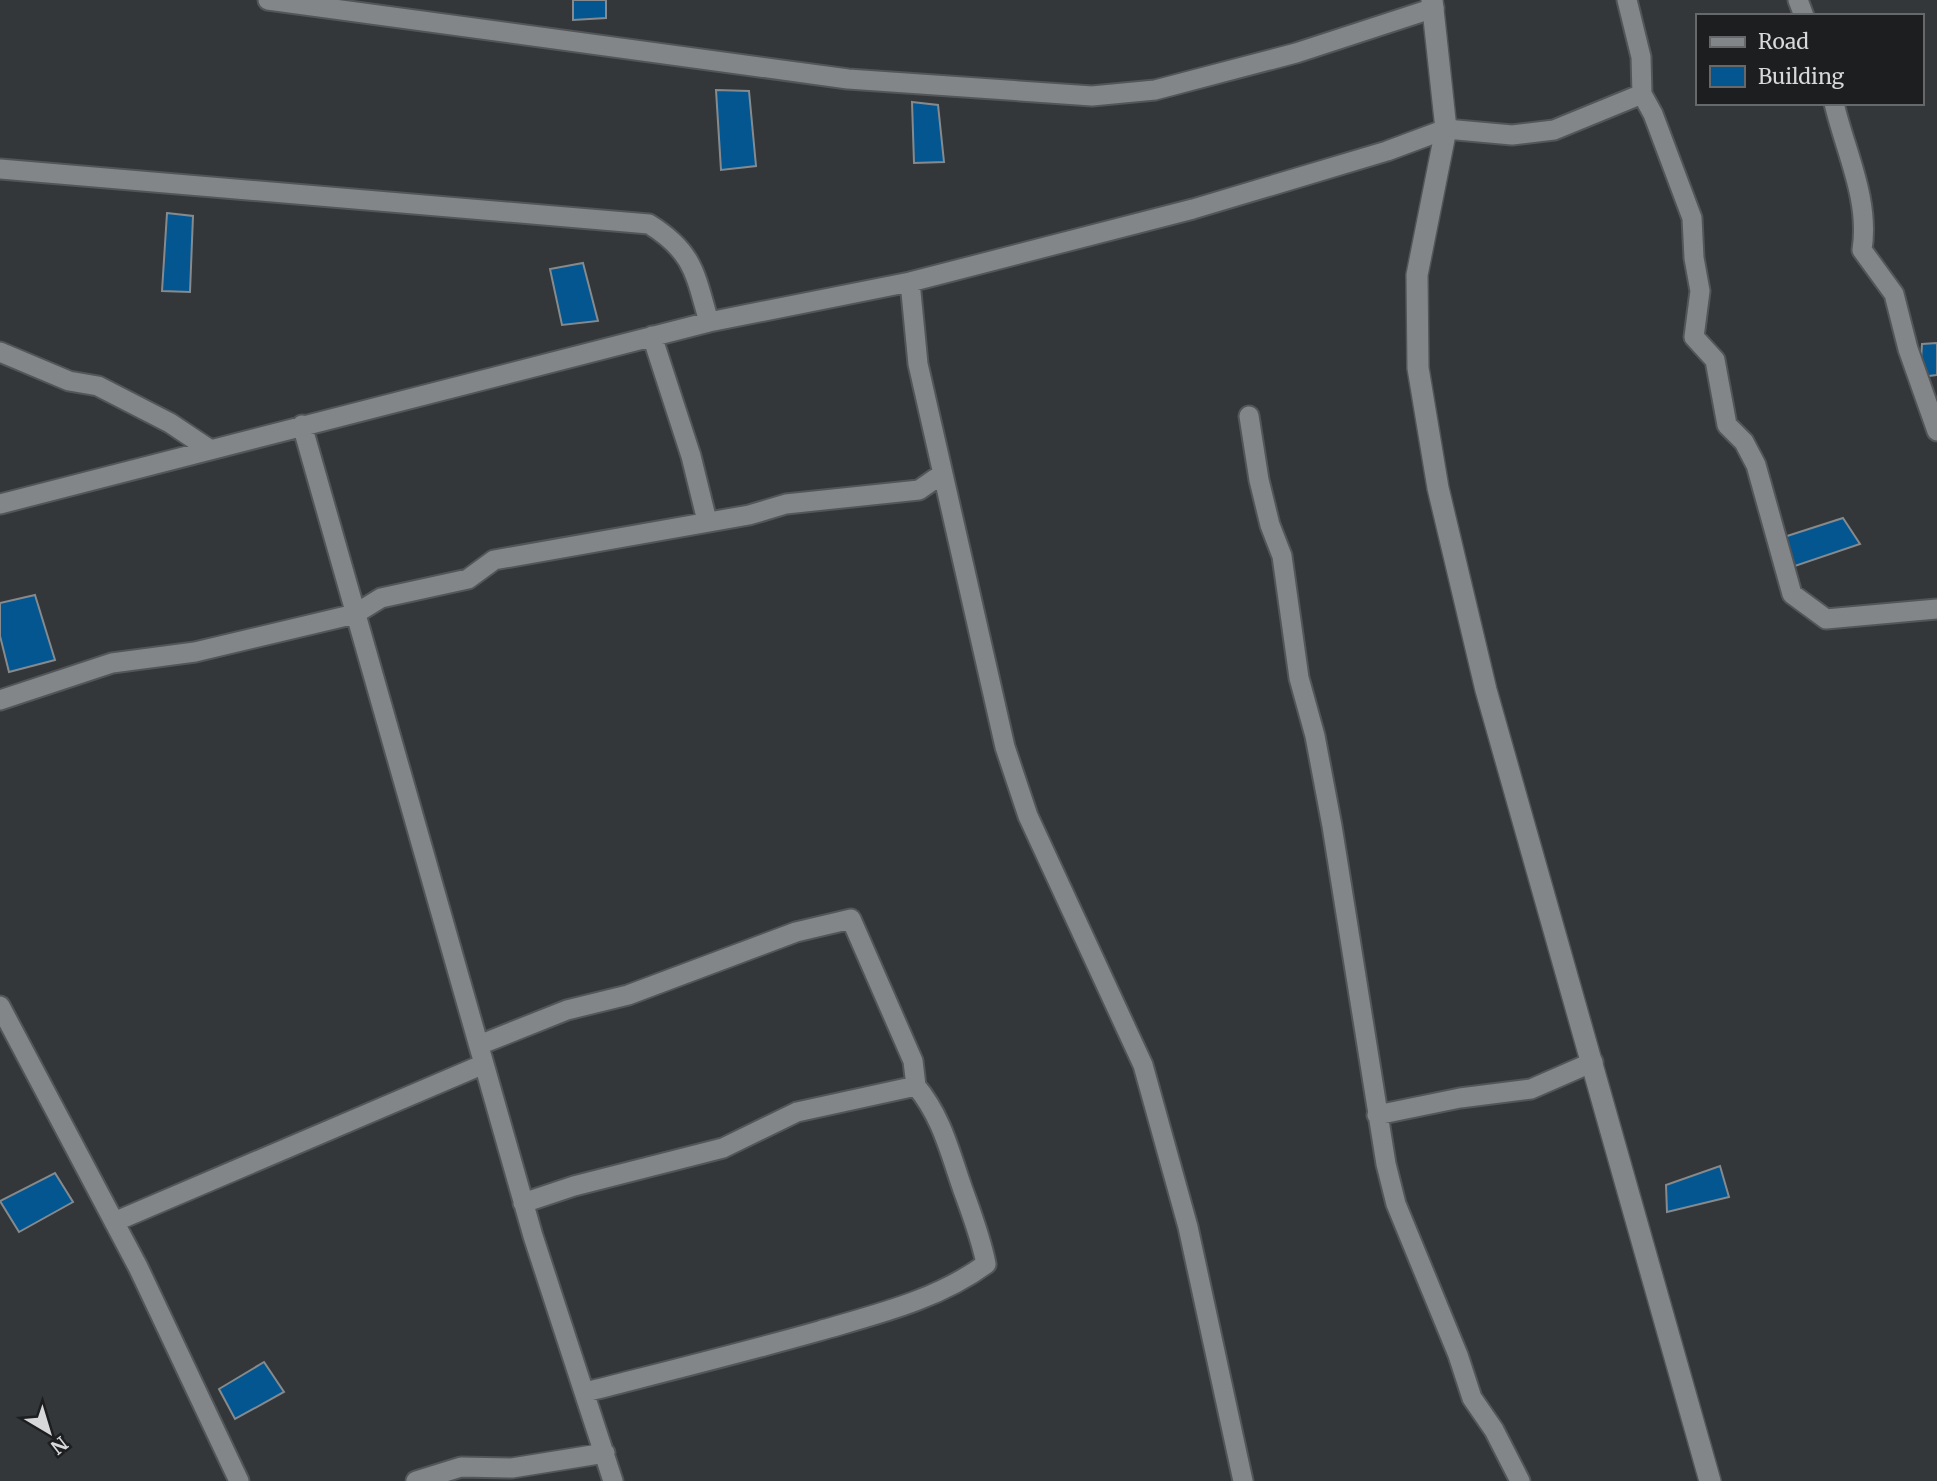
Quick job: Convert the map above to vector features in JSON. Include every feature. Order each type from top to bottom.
[{"type":"street","points":[[268,0],[848,79],[1091,96],[1155,90],[1296,53],[1433,4],[1446,128],[1417,275],[1418,368],[1438,488],[1486,690],[1710,1481]]},
{"type":"street","points":[[1627,0],[1642,57],[1642,94],[1653,114],[1692,218],[1700,291],[1694,337],[1715,360],[1727,425],[1744,442],[1756,465],[1792,594],[1826,619],[1937,609]]},
{"type":"street","points":[[0,504],[652,336],[910,282],[1193,209],[1387,151],[1446,128],[1512,135],[1554,130],[1642,94]]},
{"type":"street","points":[[1835,105],[1858,184],[1865,232],[1862,250],[1894,294],[1908,349],[1937,431]]},
{"type":"street","points":[[0,169],[649,225],[676,241],[694,270],[709,322]]},
{"type":"street","points":[[910,282],[918,364],[1004,747],[1028,817],[1143,1065],[1188,1227],[1243,1481]]},
{"type":"street","points":[[652,336],[691,456],[707,521]]},
{"type":"street","points":[[0,352],[69,381],[108,391],[170,423],[209,449]]},
{"type":"street","points":[[1249,416],[1262,491],[1282,556],[1298,678],[1315,736],[1332,825],[1377,1115],[1396,1204],[1453,1343],[1472,1398],[1494,1430],[1520,1481]]},
{"type":"street","points":[[302,425],[523,1203],[586,1392],[612,1481]]},
{"type":"street","points":[[0,701],[112,663],[195,652],[355,614],[381,598],[468,579],[494,560],[749,515],[786,505],[919,490],[942,474]]},
{"type":"street","points":[[114,1222],[481,1054],[567,1010],[628,995],[796,932],[851,919],[914,1061],[916,1086],[928,1100],[946,1134],[981,1238],[986,1264],[960,1283],[890,1310],[726,1358],[586,1392]]},
{"type":"street","points":[[0,1006],[114,1222],[239,1481]]},
{"type":"street","points":[[1377,1115],[1460,1098],[1531,1089],[1593,1062]]},
{"type":"street","points":[[523,1203],[574,1186],[723,1148],[797,1112],[916,1086]]},
{"type":"street","points":[[416,1481],[461,1467],[512,1468],[605,1453]]},
{"type":"building","points":[[573,0],[606,0],[606,18],[573,20]]},
{"type":"building","points":[[716,90],[749,91],[756,166],[721,170]]},
{"type":"building","points":[[912,102],[938,105],[944,162],[914,163]]},
{"type":"building","points":[[167,213],[193,216],[190,292],[162,291]]},
{"type":"building","points":[[583,263],[598,321],[562,325],[550,269]]},
{"type":"building","points":[[1937,343],[1937,375],[1920,377],[1922,344]]},
{"type":"building","points":[[1843,518],[1860,544],[1789,568],[1784,537]]},
{"type":"building","points":[[35,595],[55,660],[9,672],[0,636],[0,603]]},
{"type":"building","points":[[1720,1166],[1729,1197],[1667,1212],[1666,1185]]},
{"type":"building","points":[[55,1173],[73,1202],[19,1232],[0,1201]]},
{"type":"building","points":[[264,1362],[284,1392],[235,1419],[219,1389]]}]
